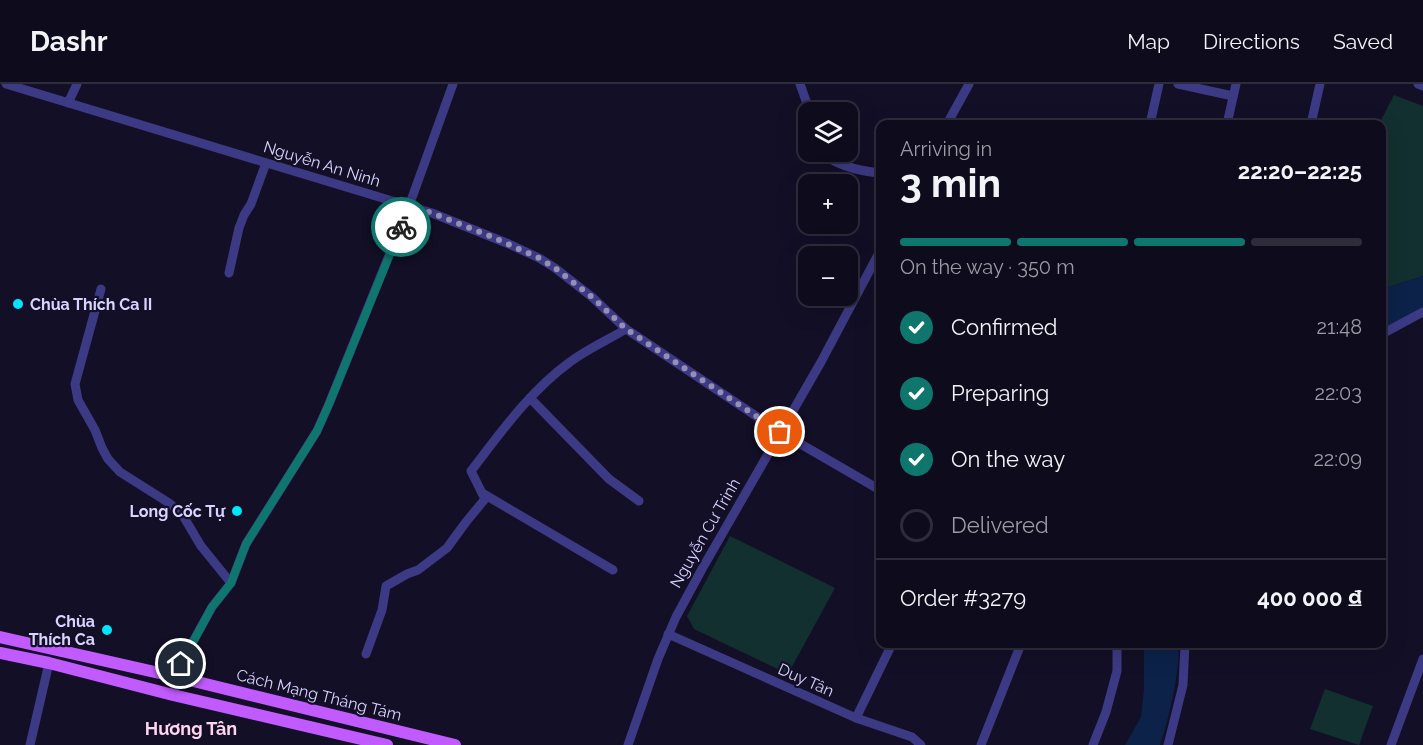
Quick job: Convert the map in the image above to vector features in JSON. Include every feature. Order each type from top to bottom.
[{"type":"main road","name":"Cách Mạng Tháng Tám","points":[[0,637],[177,677],[455,745]]},
{"type":"main road","name":"Cách Mạng Tháng Tám","points":[[0,653],[387,745]]},
{"type":"street","name":"Nguyễn An Ninh","points":[[6,84],[432,213],[539,258],[592,297],[626,329],[780,432],[876,488]]},
{"type":"street","points":[[68,103],[77,84]]},
{"type":"street","points":[[173,695],[181,664],[212,607],[231,583],[251,534],[317,431],[409,206],[453,84]]},
{"type":"street","points":[[800,84],[806,102]]},
{"type":"street","points":[[949,120],[969,84]]},
{"type":"street","points":[[1151,120],[1159,84]]},
{"type":"street","points":[[1178,84],[1233,96]]},
{"type":"street","points":[[1228,120],[1236,84]]},
{"type":"street","points":[[1312,120],[1320,84]]},
{"type":"street","points":[[1418,84],[1423,86]]},
{"type":"street","points":[[834,162],[876,172]]},
{"type":"street","points":[[229,273],[239,228],[251,204],[266,163]]},
{"type":"street","name":"Nguyễn Cư Trinh","points":[[628,745],[675,617],[821,362],[876,259]]},
{"type":"street","points":[[101,289],[75,384],[78,400],[108,459],[120,472],[182,514],[201,546],[231,583]]},
{"type":"street","points":[[1386,332],[1423,312]]},
{"type":"street","points":[[366,654],[382,610],[387,585],[418,570],[447,548],[485,499],[471,471],[506,426],[530,398],[570,362],[626,329]]},
{"type":"street","points":[[530,398],[609,480],[639,501]]},
{"type":"street","points":[[482,493],[613,570]]},
{"type":"street","name":"Duy Tân","points":[[668,634],[856,718],[912,737],[921,745]]},
{"type":"street","points":[[856,718],[890,648]]},
{"type":"street","points":[[981,745],[1019,648]]},
{"type":"street","points":[[1093,745],[1106,712],[1117,671],[1117,648]]},
{"type":"street","points":[[1168,745],[1183,685],[1185,648]]},
{"type":"street","points":[[1391,745],[1423,659]]},
{"type":"street","points":[[30,745],[49,663]]},
{"type":"green space","points":[[1394,95],[1423,106],[1423,276],[1386,288],[1386,120],[1381,120]]},
{"type":"green space","points":[[730,536],[835,588],[788,674],[694,629],[687,616]]},
{"type":"green space","points":[[1325,689],[1373,706],[1359,745],[1310,729]]},
{"type":"water","points":[[1423,276],[1423,308],[1386,327],[1386,288]]},
{"type":"water","points":[[1144,648],[1179,648],[1173,695],[1160,745],[1125,745],[1141,717]]},
{"type":"way so far","points":[[401,227],[409,206],[490,236],[539,258],[592,297],[626,329],[780,432]]},
{"type":"place","name":"Chùa Thích Ca II","points":[[18,304]]},
{"type":"place","name":"Long Cốc Tự","points":[[237,511]]},
{"type":"place","name":"Chùa Thích Ca","points":[[107,630]]},
{"type":"district","name":"Hương Tân","points":[[191,728]]},
{"type":"route","points":[[181,664],[212,607],[231,583],[246,544],[257,525],[317,431],[401,227]]}]
